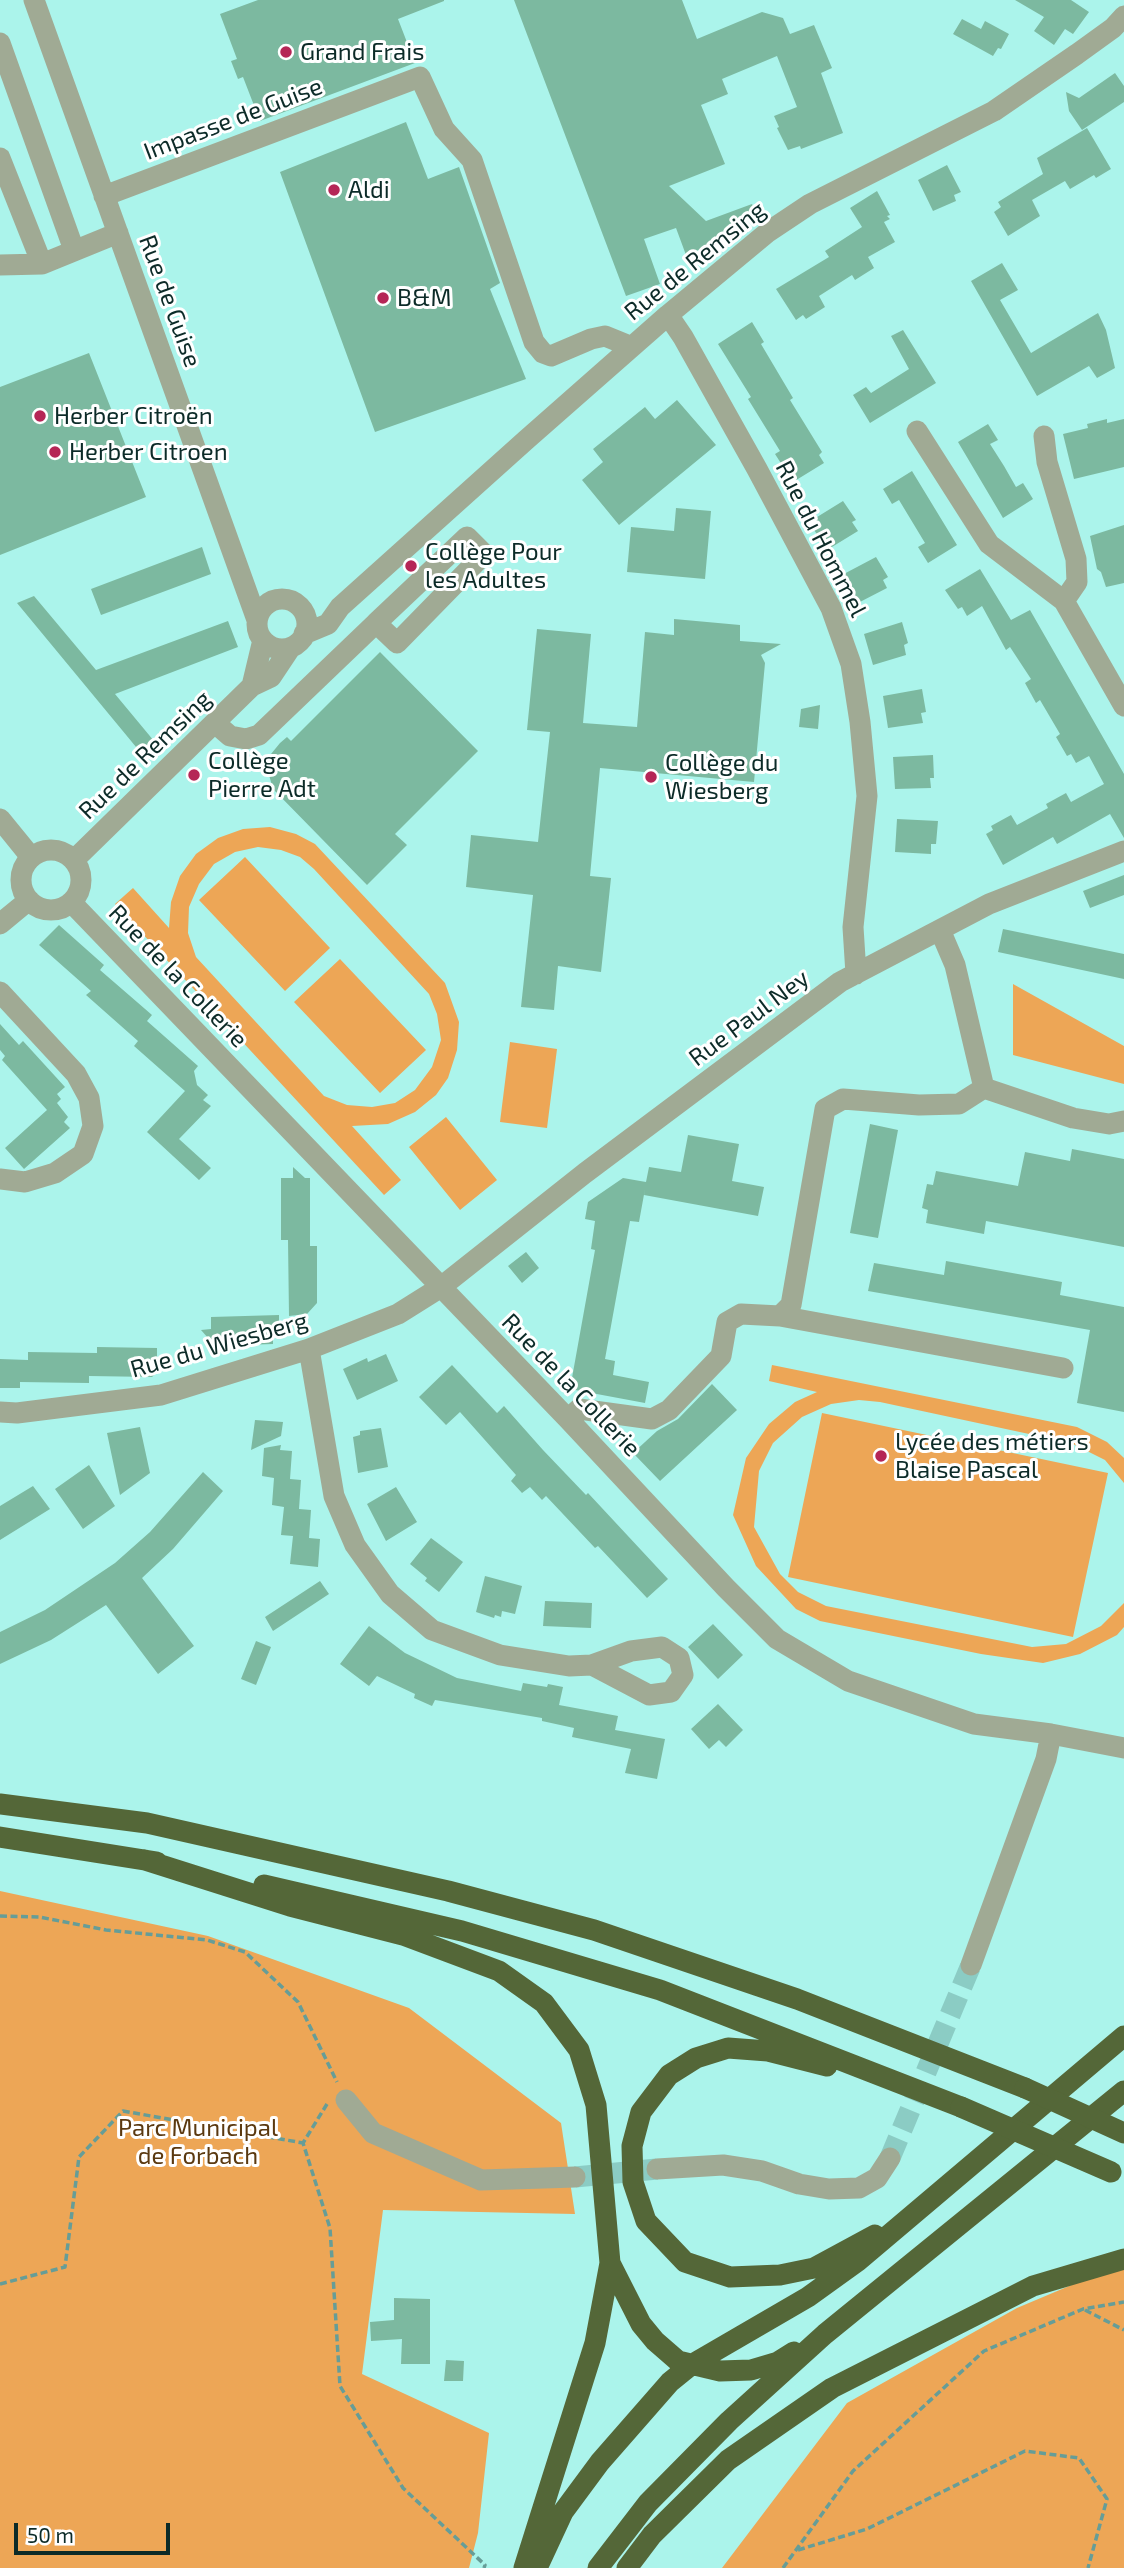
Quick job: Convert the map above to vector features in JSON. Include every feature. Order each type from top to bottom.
[{"type":"highway","points":[[0,1804],[173,1828],[449,1891],[594,1930],[797,1999],[999,2077],[1124,2133]]},
{"type":"highway","points":[[0,1837],[145,1860],[462,1931],[660,1990],[961,2107],[1117,2175]]},
{"type":"highway","points":[[145,1860],[290,1906],[403,1935],[499,1971],[544,2003],[579,2050],[596,2105],[610,2263],[595,2343],[524,2568]]},
{"type":"highway","points":[[537,2568],[563,2512],[600,2462],[670,2382],[691,2365],[808,2297],[859,2261],[1124,2036]]},
{"type":"highway","points":[[879,2074],[818,2065],[768,2051],[729,2048],[696,2058],[669,2076],[641,2112],[632,2146],[632,2182],[646,2221],[685,2262],[730,2277],[780,2275],[814,2268],[908,2217]]},
{"type":"highway","points":[[1025,2088],[1124,2118]]},
{"type":"highway","points":[[598,2568],[648,2503],[729,2421],[825,2334],[1124,2091]]},
{"type":"highway","points":[[626,2568],[652,2535],[728,2460],[832,2388],[1033,2286],[1124,2259]]},
{"type":"highway","points":[[610,2263],[641,2324],[654,2341],[678,2361],[720,2371],[751,2370],[778,2362],[825,2334]]},
{"type":"street","name":"Rue de Guise","points":[[34,0],[260,630]]},
{"type":"street","name":"Rue de Remsing","points":[[74,860],[252,686],[271,677],[298,640],[328,624],[340,607],[632,346],[768,232],[810,204],[994,111],[1113,28],[1124,16]]},
{"type":"street","points":[[0,43],[75,250]]},
{"type":"street","name":"Impasse de Guise","points":[[104,196],[420,77],[444,129],[472,160],[534,342],[543,353],[551,356],[591,339],[604,337],[632,346]]},
{"type":"street","points":[[0,158],[42,264]]},
{"type":"street","points":[[0,265],[42,264],[118,233]]},
{"type":"street","name":"Rue du Hommel","points":[[668,315],[757,470],[831,608],[851,664],[867,796],[853,927],[856,974]]},
{"type":"street","points":[[917,431],[989,544],[1064,601],[1124,706]]},
{"type":"street","points":[[1044,436],[1046,462],[1076,559],[1077,582],[1064,601]]},
{"type":"street","points":[[215,723],[230,736],[246,739],[259,735],[376,623],[467,537],[484,554],[397,643],[376,623]]},
{"type":"street","points":[[252,686],[261,609],[279,599],[289,600],[302,610],[307,626],[298,640],[275,648],[260,630]]},
{"type":"street","points":[[302,610],[340,607]]},
{"type":"street","points":[[0,819],[32,857]]},
{"type":"street","points":[[53,850],[74,860],[82,882],[71,902],[50,910],[38,907],[29,900],[22,888],[21,878],[24,866],[32,857],[43,851],[53,850]]},
{"type":"street","name":"Rue Paul Ney","points":[[441,1287],[585,1173],[840,982],[989,904],[1124,851]]},
{"type":"street","points":[[0,924],[29,900]]},
{"type":"street","name":"Rue de la Collerie","points":[[71,902],[777,1639],[848,1681],[974,1724],[1051,1734],[1124,1748]]},
{"type":"street","points":[[940,930],[955,965],[984,1088]]},
{"type":"street","points":[[0,992],[76,1074],[89,1098],[93,1126],[83,1154],[55,1173],[25,1182],[0,1179]]},
{"type":"street","points":[[984,1088],[1073,1118],[1109,1124],[1124,1121]]},
{"type":"street","points":[[780,1316],[791,1305],[825,1109],[843,1099],[919,1105],[959,1104],[984,1088]]},
{"type":"street","name":"Rue du Wiesberg","points":[[0,1412],[17,1413],[161,1395],[309,1349],[398,1314],[441,1287]]},
{"type":"street","points":[[568,1419],[579,1409],[652,1419],[670,1410],[721,1356],[727,1322],[741,1314],[780,1316],[1063,1368]]},
{"type":"street","points":[[309,1349],[334,1496],[355,1545],[390,1594],[432,1630],[500,1655],[569,1666],[592,1665]]},
{"type":"street","points":[[971,1965],[1046,1759],[1051,1734]]},
{"type":"street","points":[[346,2101],[373,2133],[481,2180],[575,2177]]},
{"type":"street","points":[[657,2169],[723,2165],[762,2171],[799,2184],[829,2189],[859,2188],[877,2178],[890,2158]]},
{"type":"path","points":[[0,1916],[38,1917],[106,1930],[207,1940],[245,1952],[298,2001],[346,2101],[326,2105],[303,2143],[330,2228],[340,2386],[403,2488],[485,2565],[484,2568]]},
{"type":"path","points":[[0,2284],[65,2266],[79,2157],[123,2111],[303,2143]]},
{"type":"path","points":[[783,2568],[853,2471],[984,2351],[1083,2309],[1124,2302]]},
{"type":"path","points":[[1083,2309],[1124,2330]]},
{"type":"path","points":[[796,2551],[867,2529],[1025,2451],[1079,2458],[1107,2499],[1088,2568]]},
{"type":"green space","points":[[270,827],[296,834],[315,844],[445,983],[459,1022],[457,1050],[448,1078],[436,1095],[415,1112],[388,1124],[352,1126],[401,1180],[384,1195],[115,904],[133,888],[169,928],[171,902],[180,876],[196,854],[218,838],[243,829]],"holes":[[[258,847],[281,850],[300,857],[314,869],[429,994],[437,1014],[441,1040],[432,1067],[415,1090],[395,1103],[372,1107],[347,1105],[324,1096],[196,957],[188,933],[189,907],[199,884],[214,864],[235,852]]]},
{"type":"green space","points":[[245,857],[330,948],[285,991],[199,900]]},
{"type":"green space","points":[[340,959],[426,1050],[380,1093],[294,1002]]},
{"type":"green space","points":[[1013,984],[1124,1046],[1124,1084],[1013,1055]]},
{"type":"green space","points":[[510,1042],[557,1049],[547,1128],[500,1122]]},
{"type":"green space","points":[[446,1117],[497,1180],[460,1210],[409,1147]]},
{"type":"green space","points":[[772,1365],[1077,1427],[1107,1442],[1124,1458],[1124,1483],[1105,1460],[1071,1443],[880,1402],[859,1400],[831,1404],[802,1417],[773,1443],[759,1471],[754,1527],[780,1574],[798,1592],[826,1606],[1032,1647],[1066,1644],[1101,1626],[1124,1603],[1124,1627],[1117,1635],[1080,1654],[1043,1663],[981,1654],[820,1621],[796,1609],[756,1566],[733,1515],[746,1458],[769,1424],[795,1402],[817,1392],[769,1381]]},
{"type":"green space","points":[[822,1413],[1108,1473],[1073,1637],[788,1577]]},
{"type":"green space","name":"Parc Municipal de Forbach","points":[[0,1891],[208,1936],[409,2008],[561,2123],[575,2214],[383,2210],[362,2374],[489,2433],[478,2533],[469,2568],[0,2568]]},
{"type":"green space","points":[[1124,2269],[1124,2568],[722,2568],[847,2403],[1017,2308],[1081,2281]]},
{"type":"building","points":[[258,0],[444,1],[398,19],[415,63],[260,121],[243,77],[238,79],[231,61],[237,59],[220,14]]},
{"type":"building","points":[[514,0],[682,0],[697,39],[762,12],[783,18],[790,34],[814,25],[832,68],[821,73],[843,133],[801,149],[800,146],[788,150],[774,116],[797,107],[777,56],[722,79],[728,94],[701,105],[725,164],[669,186],[706,221],[752,204],[757,216],[727,229],[730,238],[686,255],[676,228],[644,239],[660,284],[626,296]]},
{"type":"building","points":[[1015,0],[1071,0],[1089,12],[1073,34],[1065,29],[1054,45],[1034,31],[1044,17]]},
{"type":"building","points":[[962,19],[981,29],[985,21],[1009,34],[1001,49],[998,48],[993,56],[953,34]]},
{"type":"building","points":[[1115,73],[1124,86],[1124,102],[1082,130],[1069,111],[1066,92],[1079,98]]},
{"type":"building","points":[[406,122],[428,179],[459,167],[500,283],[490,289],[526,379],[375,432],[280,172]]},
{"type":"building","points":[[1087,128],[1111,169],[1070,189],[1065,181],[1032,200],[1040,216],[1008,236],[994,212],[1001,207],[998,202],[1043,174],[1037,158]]},
{"type":"building","points":[[947,165],[961,192],[954,195],[956,201],[933,211],[918,180]]},
{"type":"building","points":[[877,191],[890,215],[887,216],[890,219],[884,222],[895,242],[868,257],[874,268],[855,280],[852,275],[819,296],[825,307],[806,319],[803,315],[796,320],[776,289],[829,257],[825,251],[862,227],[850,208]]},
{"type":"building","points":[[1002,263],[1018,290],[1000,300],[1031,353],[1098,313],[1106,330],[1115,368],[1097,378],[1089,366],[1037,396],[971,281]]},
{"type":"building","points":[[752,322],[764,342],[761,344],[793,398],[790,400],[822,452],[819,455],[824,463],[793,482],[775,454],[780,451],[748,399],[751,397],[718,344]]},
{"type":"building","points":[[903,330],[936,383],[870,423],[853,395],[866,387],[871,393],[909,369],[891,336]]},
{"type":"building","points":[[89,353],[146,497],[0,555],[0,387]]},
{"type":"building","points":[[677,400],[716,445],[619,525],[582,480],[603,462],[593,449],[645,407],[655,419]]},
{"type":"building","points":[[1107,419],[1107,423],[1124,419],[1124,467],[1074,479],[1063,434],[1088,428],[1087,424]]},
{"type":"building","points":[[988,424],[998,440],[990,444],[1016,487],[1023,483],[1033,499],[1003,518],[958,442]]},
{"type":"building","points":[[912,471],[957,545],[928,563],[918,547],[925,543],[899,500],[892,504],[883,489]]},
{"type":"building","points":[[843,501],[856,520],[852,522],[858,531],[827,550],[809,522]]},
{"type":"building","points":[[676,508],[711,511],[705,579],[627,572],[631,527],[674,531]]},
{"type":"building","points":[[1124,525],[1124,583],[1106,587],[1101,572],[1097,569],[1090,536]]},
{"type":"building","points":[[202,547],[211,574],[101,615],[91,589]]},
{"type":"building","points":[[876,557],[888,577],[883,580],[887,588],[856,604],[840,576]]},
{"type":"building","points":[[980,569],[1011,620],[1030,610],[1124,774],[1124,838],[1110,814],[1057,844],[1053,837],[1003,865],[986,834],[993,830],[991,826],[1011,815],[1017,825],[1048,808],[1046,804],[1066,793],[1071,802],[1104,784],[1089,756],[1076,763],[1071,754],[1067,756],[1056,737],[1060,734],[1040,700],[1036,703],[1025,683],[1031,679],[1010,647],[1006,650],[982,606],[967,616],[962,607],[958,609],[945,590]]},
{"type":"building","points":[[34,596],[96,670],[228,621],[238,647],[115,694],[154,741],[141,753],[17,603]]},
{"type":"building","points":[[674,619],[740,625],[740,641],[781,644],[761,655],[765,663],[754,782],[600,768],[590,876],[611,878],[601,972],[558,966],[554,1010],[521,1007],[533,895],[466,887],[471,835],[538,842],[550,732],[527,730],[537,629],[591,634],[583,723],[637,727],[645,632],[674,635]]},
{"type":"building","points":[[902,622],[908,643],[904,645],[906,655],[873,665],[864,634]]},
{"type":"building","points":[[380,652],[478,751],[395,834],[407,845],[367,885],[273,789],[267,768],[271,754],[280,743],[287,737],[291,741]]},
{"type":"building","points":[[922,689],[926,712],[921,713],[923,723],[888,728],[883,696]]},
{"type":"building","points":[[820,705],[818,729],[799,727],[801,709]]},
{"type":"building","points":[[933,755],[934,778],[930,778],[931,788],[895,789],[893,757]]},
{"type":"building","points":[[897,819],[938,821],[936,844],[931,844],[931,854],[895,852]]},
{"type":"building","points":[[1124,875],[1124,895],[1090,908],[1083,891]]},
{"type":"building","points":[[59,925],[104,965],[100,970],[152,1015],[147,1021],[198,1066],[194,1071],[197,1085],[208,1095],[203,1100],[211,1106],[179,1139],[211,1168],[199,1180],[147,1132],[185,1091],[134,1046],[138,1041],[86,995],[91,991],[39,945]]},
{"type":"building","points":[[1003,929],[1124,954],[1124,979],[998,952]]},
{"type":"building","points":[[0,1024],[19,1045],[23,1041],[65,1087],[57,1094],[61,1099],[57,1103],[68,1117],[64,1122],[70,1128],[24,1169],[5,1148],[47,1110],[2,1060],[5,1056],[0,1050]]},
{"type":"building","points":[[870,1124],[898,1130],[878,1238],[850,1233]]},
{"type":"building","points":[[688,1135],[739,1144],[732,1181],[764,1187],[758,1216],[644,1195],[645,1189],[639,1222],[630,1221],[605,1359],[615,1361],[613,1375],[649,1382],[645,1403],[570,1389],[595,1250],[591,1249],[595,1221],[585,1219],[588,1202],[623,1178],[646,1182],[649,1167],[681,1172]]},
{"type":"building","points":[[1072,1149],[1124,1159],[1124,1247],[986,1221],[984,1234],[926,1223],[928,1210],[922,1208],[927,1184],[933,1185],[936,1171],[1018,1186],[1025,1152],[1070,1161]]},
{"type":"building","points":[[293,1167],[305,1178],[310,1178],[310,1246],[317,1246],[317,1303],[307,1314],[289,1316],[288,1240],[281,1240],[281,1178],[293,1178]]},
{"type":"building","points":[[526,1252],[539,1268],[522,1283],[508,1266]]},
{"type":"building","points":[[946,1261],[1062,1282],[1060,1295],[1124,1307],[1124,1412],[1077,1403],[1090,1330],[868,1291],[874,1263],[944,1275]]},
{"type":"building","points":[[279,1315],[279,1332],[273,1337],[273,1344],[215,1346],[201,1330],[211,1329],[211,1317]]},
{"type":"building","points":[[97,1347],[157,1348],[157,1372],[152,1377],[89,1376],[89,1383],[20,1382],[20,1388],[0,1388],[0,1359],[28,1360],[28,1352],[97,1353]]},
{"type":"building","points":[[386,1354],[398,1381],[357,1400],[343,1369],[367,1358],[368,1362]]},
{"type":"building","points":[[452,1365],[497,1413],[504,1406],[668,1579],[647,1598],[546,1496],[542,1500],[530,1487],[522,1493],[511,1481],[516,1475],[460,1412],[446,1425],[419,1397]]},
{"type":"building","points":[[712,1384],[737,1410],[660,1481],[633,1453],[657,1431],[678,1419]]},
{"type":"building","points":[[255,1420],[283,1422],[281,1436],[251,1450]]},
{"type":"building","points":[[140,1427],[150,1473],[120,1495],[107,1433]]},
{"type":"building","points":[[381,1428],[388,1467],[358,1473],[353,1437],[360,1435],[360,1431]]},
{"type":"building","points":[[281,1445],[280,1450],[292,1451],[290,1479],[301,1480],[299,1509],[311,1510],[309,1538],[320,1539],[318,1567],[290,1564],[293,1536],[281,1535],[284,1507],[272,1505],[274,1478],[262,1476],[264,1448]]},
{"type":"building","points":[[89,1465],[115,1506],[83,1529],[55,1489]]},
{"type":"building","points":[[203,1472],[223,1491],[173,1549],[142,1578],[194,1646],[158,1674],[106,1605],[51,1640],[0,1664],[0,1632],[45,1610],[115,1563],[150,1532]]},
{"type":"building","points":[[33,1486],[50,1509],[0,1540],[0,1506]]},
{"type":"building","points":[[396,1487],[417,1522],[386,1541],[367,1504]]},
{"type":"building","points":[[431,1538],[463,1562],[439,1592],[410,1564]]},
{"type":"building","points":[[485,1576],[522,1586],[515,1614],[502,1611],[501,1617],[495,1615],[494,1618],[476,1612]]},
{"type":"building","points":[[320,1581],[329,1594],[273,1631],[265,1617]]},
{"type":"building","points":[[545,1601],[592,1603],[591,1628],[543,1626]]},
{"type":"building","points":[[713,1624],[743,1655],[718,1679],[688,1647]]},
{"type":"building","points":[[369,1626],[405,1653],[457,1678],[521,1691],[523,1683],[563,1687],[559,1705],[618,1716],[615,1730],[665,1739],[657,1779],[625,1773],[631,1749],[572,1737],[574,1728],[542,1721],[542,1718],[435,1700],[432,1706],[414,1698],[415,1694],[377,1676],[369,1686],[340,1664]]},
{"type":"building","points":[[256,1641],[271,1647],[256,1685],[241,1679]]},
{"type":"building","points":[[718,1704],[743,1730],[726,1747],[719,1740],[709,1749],[691,1729]]},
{"type":"building","points":[[394,2298],[430,2299],[430,2364],[401,2364],[402,2339],[371,2341],[370,2322],[394,2320]]},
{"type":"building","points":[[446,2360],[464,2361],[463,2381],[444,2381]]},
{"type":"tunnel","points":[[890,2158],[971,1965]]},
{"type":"tunnel","points":[[575,2177],[657,2169]]},
{"type":"place","name":"Grand Frais","points":[[286,52]]},
{"type":"place","name":"Aldi","points":[[334,190]]},
{"type":"place","name":"B&M","points":[[383,298]]},
{"type":"place","name":"Herber Citroën","points":[[40,416]]},
{"type":"place","name":"Herber Citroen","points":[[55,452]]},
{"type":"place","name":"Collège Pour les Adultes","points":[[411,566]]},
{"type":"place","name":"Collège Pierre Adt","points":[[194,775]]},
{"type":"place","name":"Collège du Wiesberg","points":[[651,777]]},
{"type":"place","name":"Lycée des métiers Blaise Pascal","points":[[881,1456]]}]
